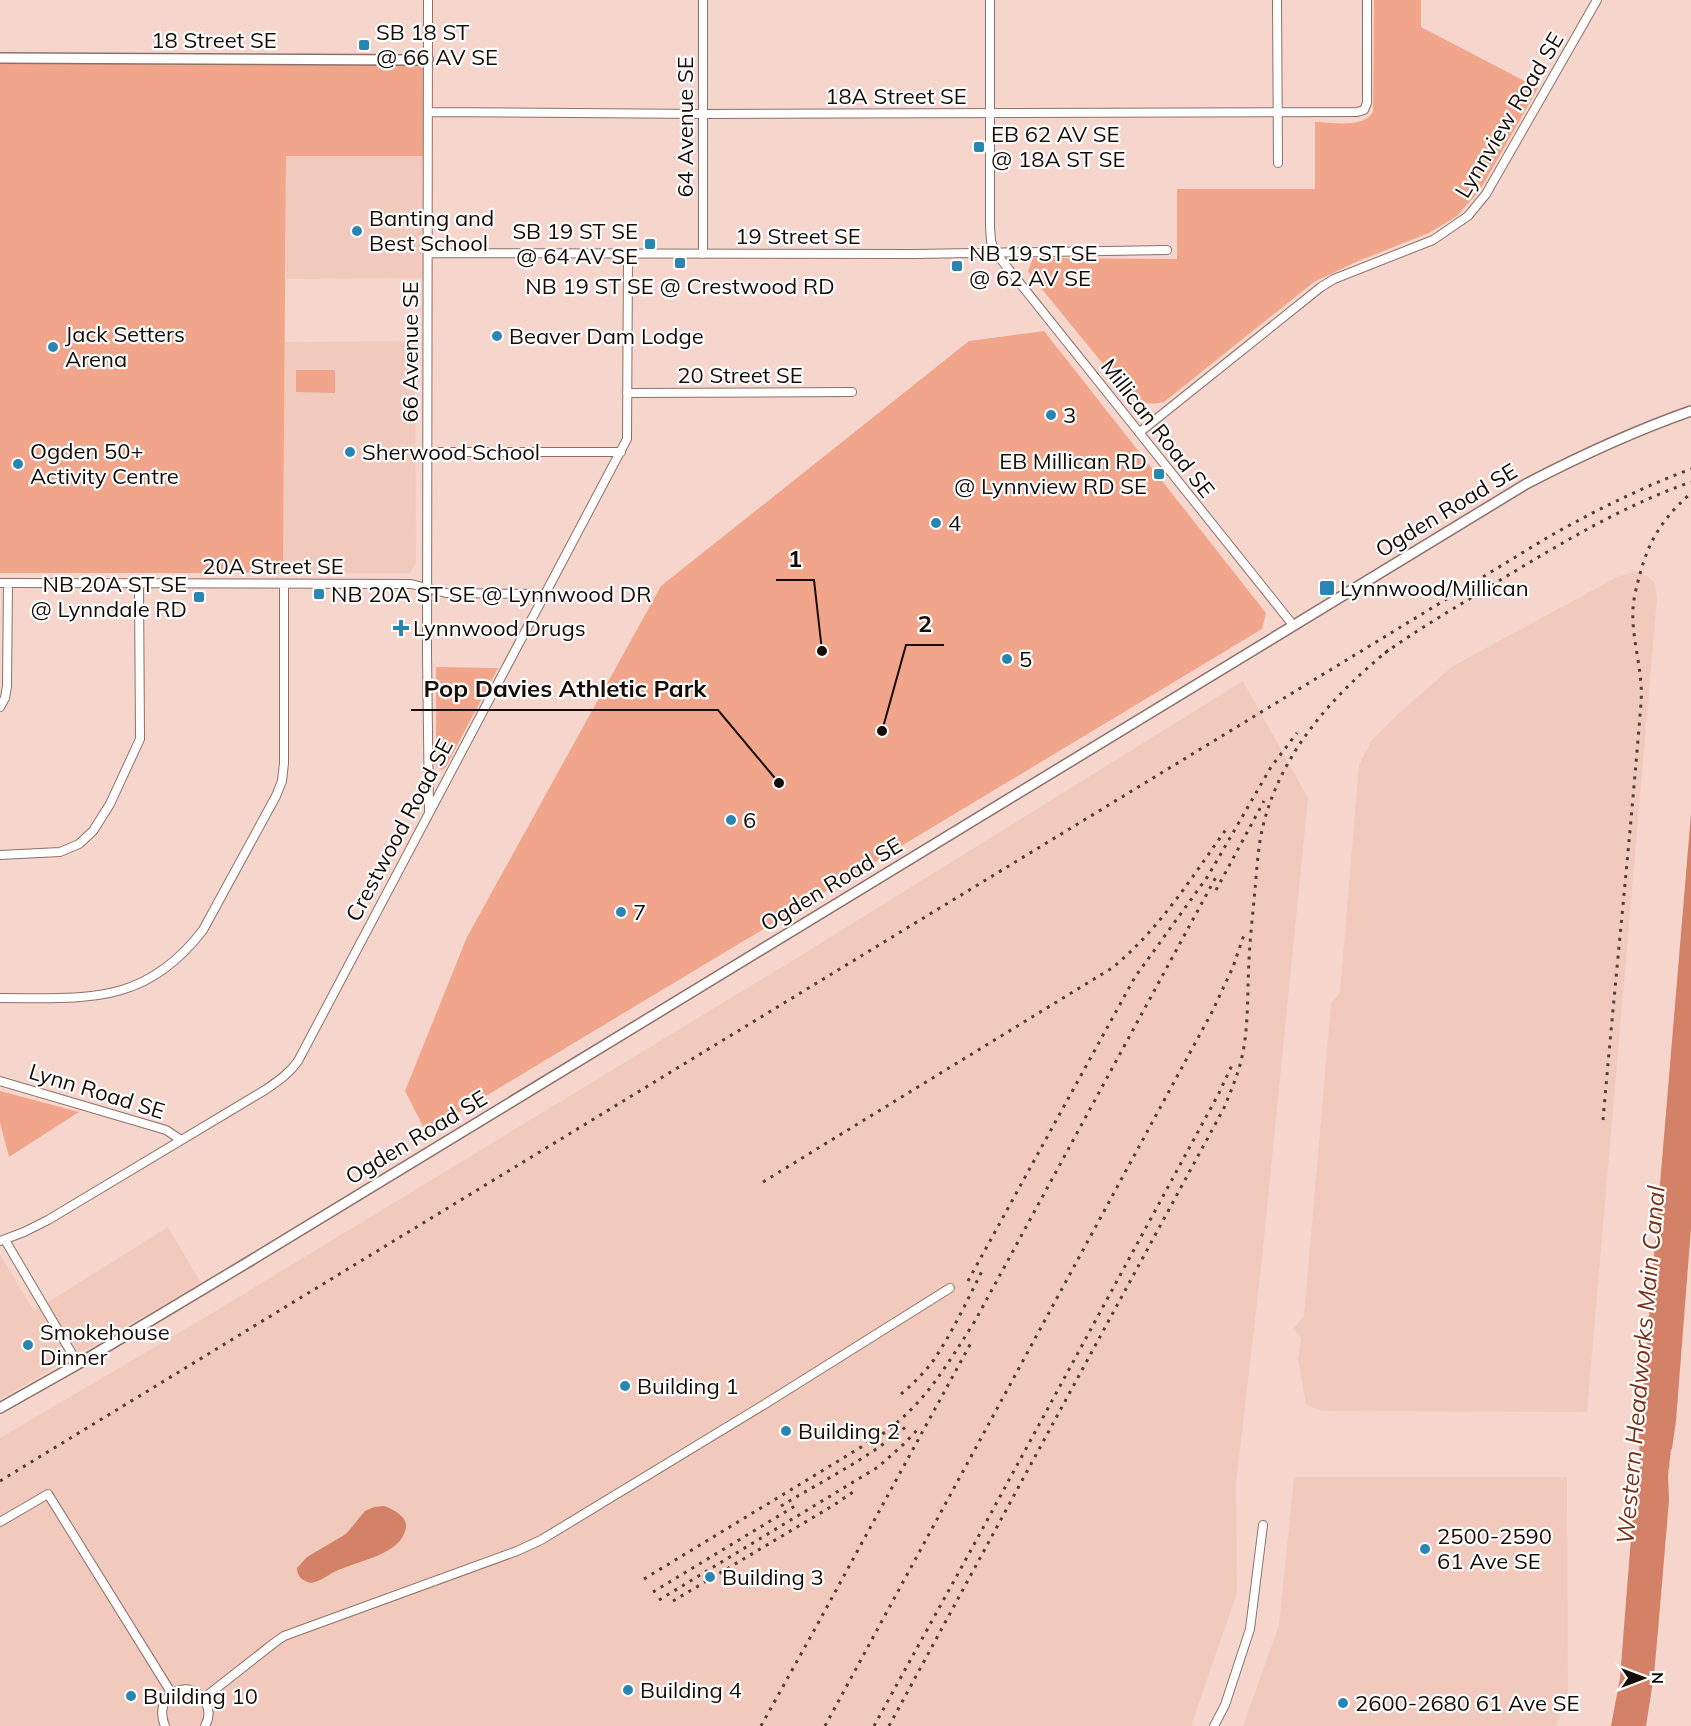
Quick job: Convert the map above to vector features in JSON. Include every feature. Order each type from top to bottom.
[{"type":"street","name":"66 Avenue SE","points":[[428,0],[429,813]]},
{"type":"street","name":"64 Avenue SE","points":[[703,0],[703,254]]},
{"type":"street","points":[[990,0],[990,227],[991,241],[996,252]]},
{"type":"street","points":[[1277,0],[1278,163]]},
{"type":"street","name":"18A Street SE","points":[[428,112],[703,114],[1357,112],[1364,110],[1367,103],[1367,0]]},
{"type":"street","name":"Lynnview Road SE","points":[[1140,432],[1321,287],[1334,279],[1433,240],[1468,216],[1486,195],[1597,0]]},
{"type":"street","name":"18 Street SE","points":[[0,58],[428,59]]},
{"type":"street","name":"19 Street SE","points":[[428,253],[914,254],[1167,250]]},
{"type":"street","name":"Millican Road SE","points":[[996,252],[1293,626]]},
{"type":"street","name":"Crestwood Road SE","points":[[3,1240],[48,1220],[265,1090],[284,1078],[293,1069],[627,439],[628,254]]},
{"type":"street","name":"20 Street SE","points":[[627,393],[852,392]]},
{"type":"street","name":"Ogden Road SE","points":[[0,1408],[78,1364],[461,1133],[1526,484],[1636,431],[1691,411]]},
{"type":"street","points":[[428,452],[621,452]]},
{"type":"street","points":[[0,707],[5,698],[7,686],[4,583]]},
{"type":"street","name":"20A Street SE","points":[[4,583],[411,584],[446,593],[545,594]]},
{"type":"street","points":[[0,855],[60,852],[79,844],[93,831],[110,804],[140,740],[139,584]]},
{"type":"street","points":[[0,998],[80,998],[120,991],[146,980],[168,966],[203,930],[282,781],[284,763],[284,584]]},
{"type":"street","name":"Lynn Road SE","points":[[0,1081],[166,1130],[181,1140]]},
{"type":"street","points":[[3,1240],[78,1364]]},
{"type":"street","points":[[204,1698],[284,1636],[517,1551],[541,1540],[736,1422],[950,1288]]},
{"type":"street","points":[[0,1522],[48,1494],[172,1694]]},
{"type":"street","points":[[1214,1726],[1225,1705],[1250,1629],[1263,1525]]},
{"type":"street","points":[[165,1726],[162,1718],[164,1702],[172,1694],[192,1690],[204,1698],[208,1707],[209,1714],[205,1726]]},
{"type":"shaded area","points":[[1374,0],[1421,0],[1421,27],[1538,88],[1480,190],[1457,216],[1429,233],[1356,262],[1314,282],[1164,402],[1148,403],[1135,398],[1126,392],[1032,277],[1028,271],[1033,258],[1177,259],[1177,189],[1315,189],[1315,122],[1355,123],[1362,121],[1373,112]]},
{"type":"shaded area","points":[[0,58],[428,59],[428,156],[286,156],[283,573],[0,573]]},
{"type":"shaded area","name":"Banting and Best School","points":[[286,156],[428,156],[428,278],[286,279]]},
{"type":"shaded area","points":[[1044,331],[1266,613],[1262,629],[426,1132],[405,1091],[467,937],[661,586],[969,341]]},
{"type":"shaded area","name":"Sherwood School","points":[[415,341],[416,563],[410,573],[283,573],[285,342]]},
{"type":"shaded area","points":[[296,370],[335,370],[335,393],[296,392]]},
{"type":"shaded area","points":[[1635,571],[1647,576],[1655,583],[1657,599],[1587,1412],[1322,1411],[1306,1405],[1298,1359],[1301,1338],[1293,1329],[1304,1316],[1331,1004],[1340,992],[1359,765],[1371,741],[1453,666],[1615,578]]},
{"type":"shaded area","points":[[436,667],[498,668],[445,768],[441,770],[436,766]]},
{"type":"shaded area","points":[[1243,681],[1308,798],[1261,1268],[1236,1484],[1237,1593],[1191,1726],[0,1726],[0,1438],[204,1318],[800,956]]},
{"type":"shaded area","points":[[1691,814],[1691,1228],[1676,1421],[1668,1476],[1669,1500],[1659,1619],[1646,1726],[1611,1726],[1620,1678],[1633,1512],[1640,1466],[1639,1435]]},
{"type":"shaded area","points":[[0,1091],[79,1112],[9,1157],[0,1123]]},
{"type":"shaded area","points":[[168,1227],[201,1283],[0,1399],[0,1254],[34,1311]]},
{"type":"shaded area","points":[[1294,1477],[1567,1477],[1568,1697],[1556,1726],[1243,1726],[1279,1625]]},
{"type":"shaded area","points":[[384,1506],[392,1509],[405,1520],[406,1528],[396,1545],[377,1556],[336,1571],[315,1582],[308,1582],[299,1576],[297,1568],[307,1557],[346,1534],[365,1511]]},
{"type":"railway","points":[[0,1481],[1545,539],[1616,501],[1691,469]]},
{"type":"railway","points":[[1385,653],[1441,616],[1568,540],[1640,502],[1691,482]]},
{"type":"railway","points":[[1603,1120],[1641,703],[1633,608],[1643,564],[1654,538],[1669,516],[1691,493]]},
{"type":"railway","points":[[889,1726],[1224,1108],[1244,1049],[1250,943],[1260,841],[1271,799],[1282,774],[1296,750],[1330,705],[1391,648]]},
{"type":"railway","points":[[968,1281],[1135,977],[1208,876],[1271,767],[1297,733]]},
{"type":"railway","points":[[1216,890],[1264,801]]},
{"type":"railway","points":[[763,1182],[1112,968],[1160,920],[1227,828]]},
{"type":"railway","points":[[644,1579],[881,1435],[897,1423],[923,1397],[975,1321],[1216,877]]},
{"type":"railway","points":[[825,1726],[1212,1012],[1233,967],[1245,932]]},
{"type":"railway","points":[[874,1726],[1219,1093],[1233,1063]]},
{"type":"railway","points":[[901,1394],[933,1361],[982,1271]]},
{"type":"railway","points":[[761,1726],[972,1341]]},
{"type":"railway","points":[[781,1506],[863,1458],[909,1424]]},
{"type":"railway","points":[[659,1600],[878,1467],[917,1430]]},
{"type":"railway","points":[[673,1601],[853,1492]]},
{"type":"railway","points":[[653,1592],[795,1506]]},
{"type":"place","name":"SB 18 ST @ 66 AV SE","points":[[364,45]]},
{"type":"place","name":"EB 62 AV SE @ 18A ST SE","points":[[979,147]]},
{"type":"place","name":"Banting and Best School","points":[[357,231]]},
{"type":"place","name":"SB 19 ST SE @ 64 AV SE","points":[[650,244]]},
{"type":"place","name":"NB 19 ST SE @ Crestwood RD","points":[[680,263]]},
{"type":"place","name":"NB 19 ST SE @ 62 AV SE","points":[[957,266]]},
{"type":"place","name":"Beaver Dam Lodge","points":[[497,336]]},
{"type":"place","name":"Jack Setters Arena","points":[[53,347]]},
{"type":"place","name":"3","points":[[1051,415]]},
{"type":"place","name":"Sherwood School","points":[[350,452]]},
{"type":"place","name":"Ogden 50+ Activity Centre","points":[[18,464]]},
{"type":"place","name":"EB Millican RD @ Lynnview RD SE","points":[[1159,474]]},
{"type":"place","name":"4","points":[[936,523]]},
{"type":"place","name":"Lynnwood/Millican","points":[[1327,588]]},
{"type":"place","name":"NB 20A ST SE @ Lynnwood DR","points":[[319,594]]},
{"type":"place","name":"NB 20A ST SE @ Lynndale RD","points":[[199,597]]},
{"type":"place","name":"Lynnwood Drugs","points":[[401,628]]},
{"type":"place","name":"1","points":[[822,651]]},
{"type":"place","name":"5","points":[[1007,659]]},
{"type":"place","name":"2","points":[[882,731]]},
{"type":"place","name":"Pop Davies Athletic Park","points":[[779,783]]},
{"type":"place","name":"6","points":[[731,820]]},
{"type":"place","name":"7","points":[[621,912]]},
{"type":"place","name":"Smokehouse Dinner","points":[[28,1345]]},
{"type":"place","name":"Building 1","points":[[625,1386]]},
{"type":"place","name":"Building 2","points":[[786,1431]]},
{"type":"place","name":"2500-2590 61 Ave SE","points":[[1425,1549]]},
{"type":"place","name":"Building 3","points":[[710,1577]]},
{"type":"place","name":"Building 4","points":[[628,1690]]},
{"type":"place","name":"Building 10","points":[[131,1696]]},
{"type":"place","name":"2600-2680 61 Ave SE","points":[[1343,1703]]},
{"type":"water label","name":"Western Headworks Main Canal","points":[[1640,1365]]}]
